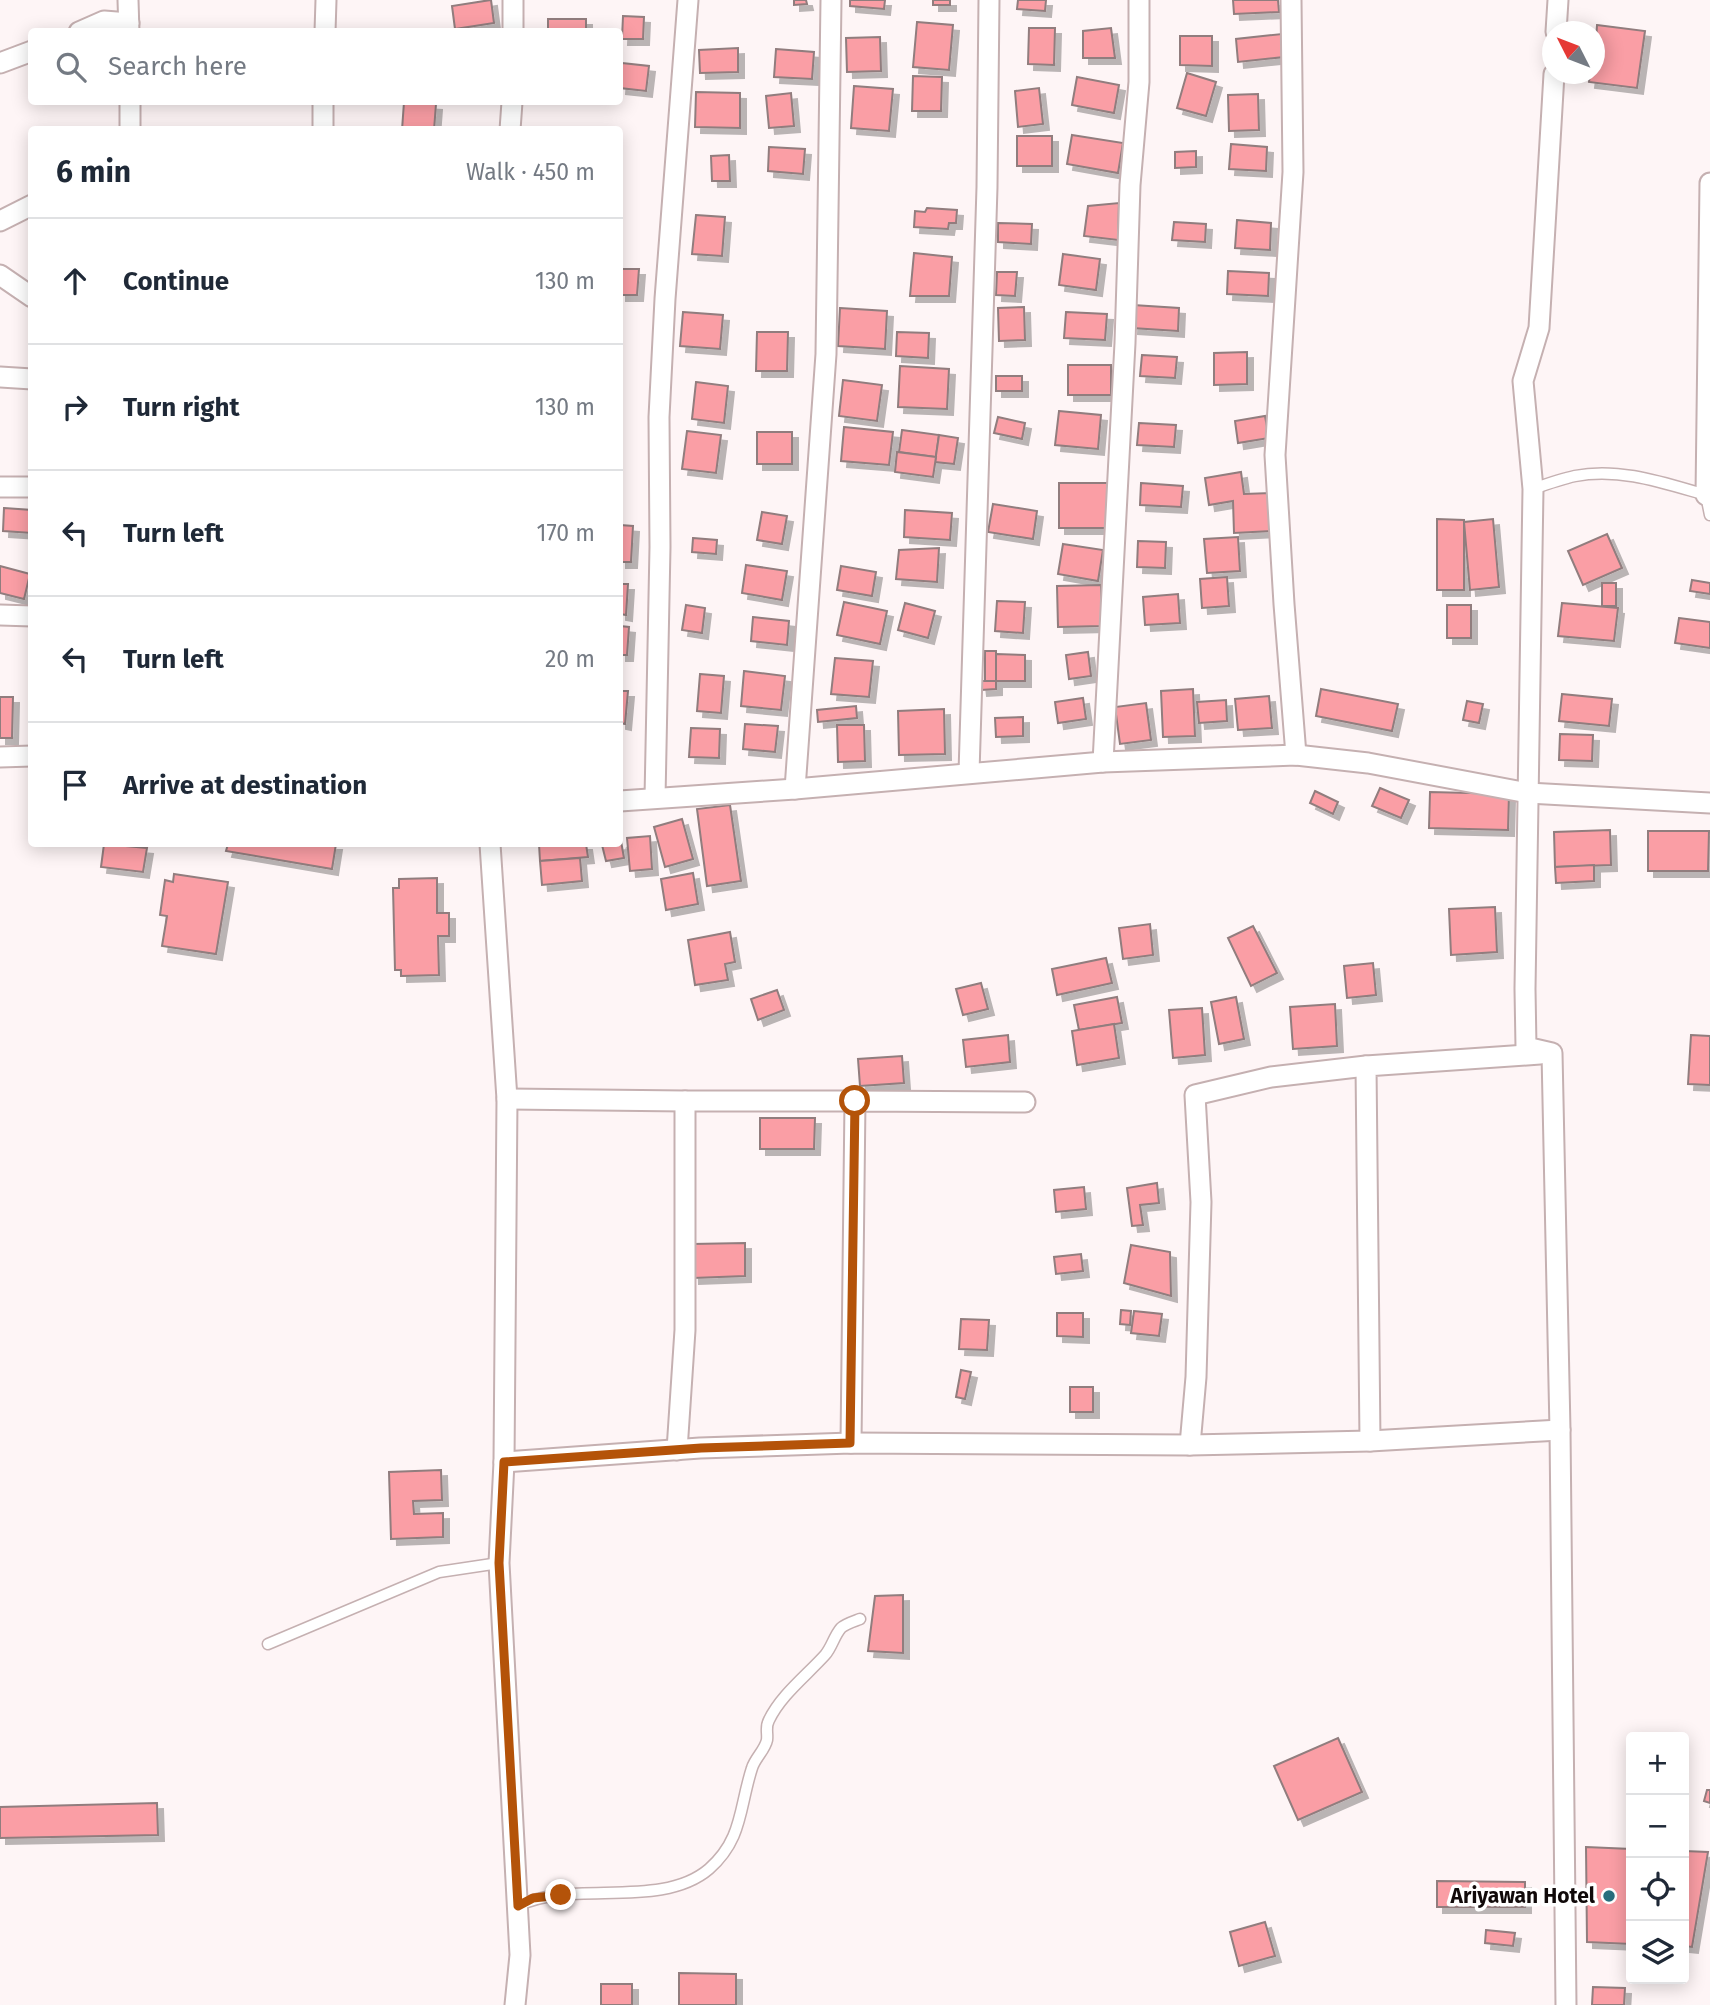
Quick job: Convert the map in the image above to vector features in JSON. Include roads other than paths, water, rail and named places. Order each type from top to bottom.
[{"type":"street","points":[[88,28],[104,21],[129,27],[128,0]]},
{"type":"street","points":[[325,28],[326,0]]},
{"type":"street","points":[[513,0],[513,28]]},
{"type":"street","points":[[655,799],[660,391],[688,0]]},
{"type":"street","points":[[795,789],[826,354],[831,0]]},
{"type":"street","points":[[969,773],[987,187],[989,0]]},
{"type":"street","points":[[1103,762],[1125,343],[1130,185],[1139,82],[1139,0]]},
{"type":"street","points":[[1291,0],[1293,172],[1275,455],[1283,604],[1296,755]]},
{"type":"street","points":[[1557,21],[1558,0]]},
{"type":"street","points":[[0,63],[28,52]]},
{"type":"street","points":[[1552,1053],[1526,1047],[1533,489],[1523,381],[1539,328],[1553,84]]},
{"type":"street","points":[[130,105],[130,126]]},
{"type":"street","points":[[323,105],[323,126]]},
{"type":"street","points":[[510,126],[512,105]]},
{"type":"street","points":[[1706,495],[1710,183]]},
{"type":"street","points":[[0,221],[28,207]]},
{"type":"street","points":[[0,275],[28,294]]},
{"type":"street","points":[[0,377],[28,379]]},
{"type":"street","points":[[0,487],[28,487]]},
{"type":"street","points":[[0,615],[28,616]]},
{"type":"street","points":[[623,801],[1103,762],[1296,755],[1368,762],[1528,793],[1710,803]]},
{"type":"street","points":[[0,757],[28,757]]},
{"type":"street","points":[[490,847],[507,1099],[504,1462],[499,1563],[520,1955],[515,2005]]},
{"type":"street","points":[[1190,1445],[1196,1377],[1201,1202],[1195,1094],[1271,1077],[1366,1066],[1552,1053]]},
{"type":"street","points":[[1552,1053],[1560,1430],[1566,2005]]},
{"type":"street","points":[[1366,1066],[1370,1441]]},
{"type":"street","points":[[507,1099],[1025,1102]]},
{"type":"street","points":[[677,1450],[685,1330],[685,1101]]},
{"type":"street","points":[[850,1443],[855,1101]]},
{"type":"street","points":[[504,1462],[677,1450],[850,1443],[1190,1445],[1370,1441],[1560,1430]]},
{"type":"lane","points":[[1533,489],[1577,476],[1609,473],[1644,478],[1706,495],[1710,514]]},
{"type":"lane","points":[[268,1644],[439,1572],[499,1563]]},
{"type":"lane","points":[[518,1906],[533,1898],[620,1893],[681,1884],[706,1871],[727,1852],[735,1834],[752,1765],[767,1742],[767,1723],[777,1705],[829,1651],[842,1627],[860,1619]]},
{"type":"place","name":"Ariyawan Hotel","points":[[1609,1896]]}]
